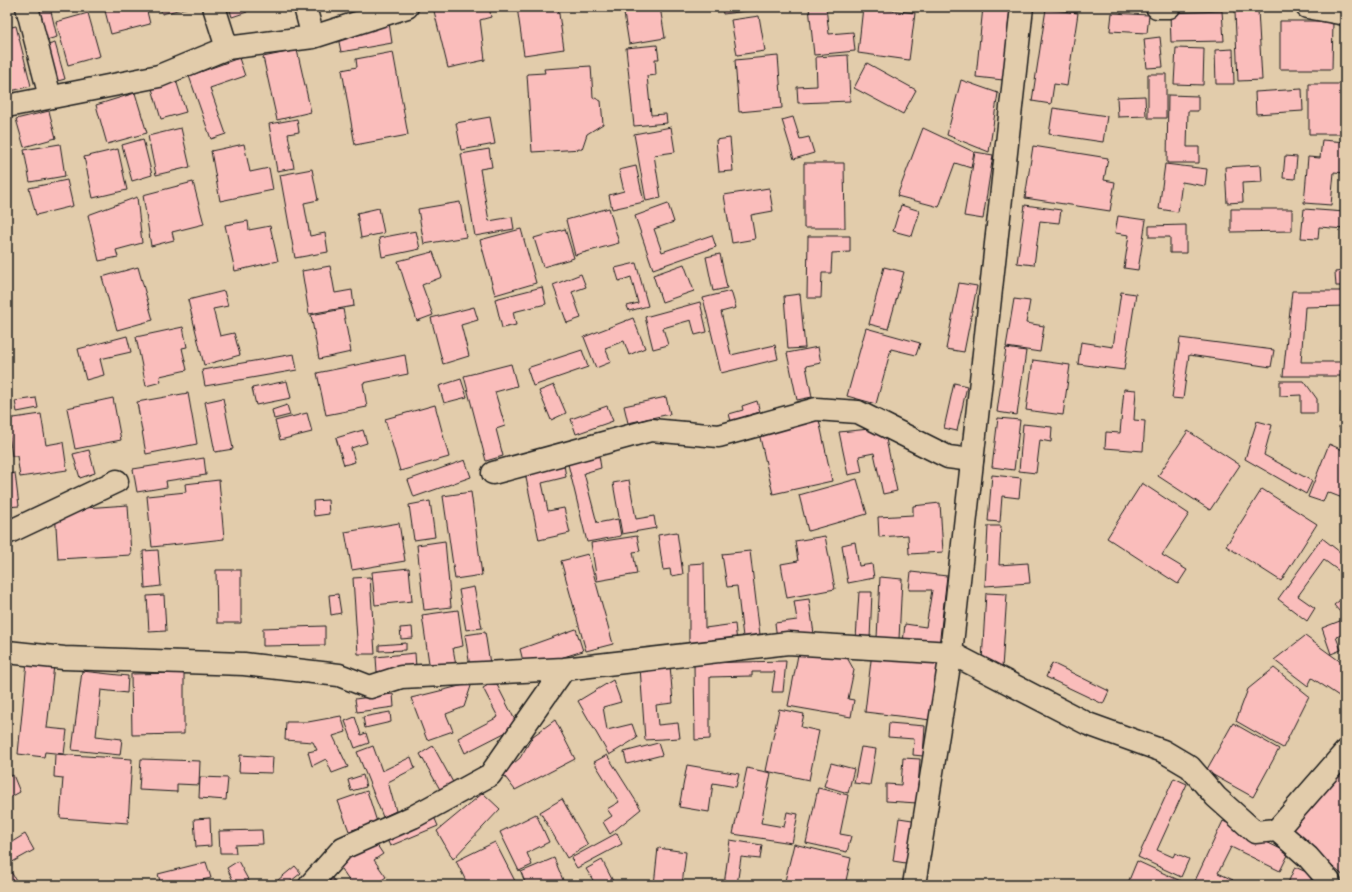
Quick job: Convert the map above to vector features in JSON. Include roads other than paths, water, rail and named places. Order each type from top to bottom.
[{"type":"street","points":[[27,7],[50,97]]},
{"type":"street","points":[[214,7],[227,48]]},
{"type":"street","points":[[305,7],[313,37]]},
{"type":"street","points":[[7,106],[159,76],[227,48],[313,37],[407,7]]},
{"type":"street","points":[[914,885],[951,652],[1022,7]]},
{"type":"street","points":[[1157,7],[1169,7]]},
{"type":"street","points":[[1306,7],[1345,14]]},
{"type":"street","points":[[493,473],[651,430],[719,436],[816,409],[858,412],[948,457],[972,460]]},
{"type":"street","points":[[7,533],[117,481]]},
{"type":"street","points":[[7,652],[64,658],[244,664],[339,675],[370,687],[401,677],[564,669],[788,643],[951,652],[1088,724],[1162,751],[1190,767],[1216,797],[1255,832],[1277,830],[1345,752]]},
{"type":"street","points":[[310,885],[343,848],[413,816],[490,775],[564,669]]},
{"type":"street","points":[[1277,830],[1308,857],[1329,881],[1330,885]]}]
